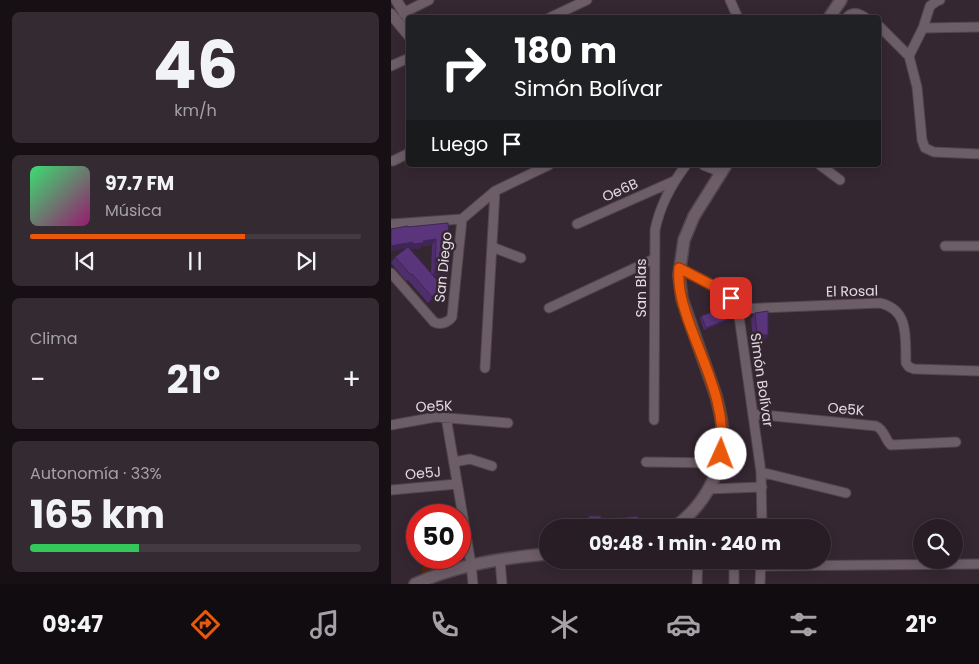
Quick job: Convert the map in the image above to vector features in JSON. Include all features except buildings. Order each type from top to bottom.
[{"type":"main road","points":[[831,15],[841,0]]},
{"type":"main road","points":[[684,519],[690,514],[708,489],[719,463],[723,441],[720,410],[682,299],[679,268],[684,240],[694,216],[724,168]]},
{"type":"main road","points":[[471,564],[539,555]]},
{"type":"main road","points":[[415,584],[455,569]]},
{"type":"street","points":[[396,0],[406,16]]},
{"type":"street","points":[[407,15],[429,0]]},
{"type":"street","points":[[555,15],[587,0]]},
{"type":"street","points":[[730,0],[736,15]]},
{"type":"street","points":[[909,56],[923,28],[930,6],[937,0],[940,0]]},
{"type":"street","points":[[850,15],[859,13],[862,15]]},
{"type":"street","points":[[391,14],[406,33]]},
{"type":"street","points":[[881,28],[909,56],[917,87],[922,140],[925,148],[934,152],[979,154]]},
{"type":"street","points":[[923,28],[979,28]]},
{"type":"street","points":[[391,66],[406,59]]},
{"type":"street","points":[[393,161],[406,154]]},
{"type":"street","points":[[391,224],[462,219],[495,191],[545,167]]},
{"type":"street","name":"San Blas","points":[[654,420],[655,230],[658,216],[674,181],[684,167]]},
{"type":"street","points":[[823,167],[840,180]]},
{"type":"street","name":"Oe6B","points":[[577,224],[674,181]]},
{"type":"street","points":[[485,368],[495,191]]},
{"type":"street","name":"San Diego","points":[[391,273],[434,322],[441,324],[447,322],[452,317],[462,219]]},
{"type":"street","points":[[945,246],[979,246]]},
{"type":"street","points":[[492,247],[521,258]]},
{"type":"street","points":[[549,308],[655,259]]},
{"type":"street","points":[[679,268],[723,291],[731,298],[738,309]]},
{"type":"street","name":"El Rosal","points":[[738,309],[880,303],[889,305],[896,310],[904,328],[906,363],[909,367],[979,371]]},
{"type":"street","name":"Simón Bolívar","points":[[738,309],[761,472],[762,519]]},
{"type":"street","name":"Oe5K","points":[[753,414],[876,426],[880,428],[891,446],[956,442]]},
{"type":"street","name":"Oe5K","points":[[391,425],[431,417],[508,423]]},
{"type":"street","points":[[446,417],[460,504]]},
{"type":"street","points":[[454,462],[470,459],[492,466]]},
{"type":"street","points":[[646,462],[719,463]]},
{"type":"street","points":[[761,472],[846,493]]},
{"type":"street","name":"Oe5J","points":[[391,490],[457,484]]},
{"type":"street","points":[[708,489],[762,487]]},
{"type":"street","points":[[500,560],[502,584]]},
{"type":"street","points":[[831,563],[979,564]]},
{"type":"street","points":[[471,564],[473,584]]},
{"type":"street","points":[[697,584],[698,569]]},
{"type":"street","points":[[760,584],[761,569]]},
{"type":"street","points":[[734,584],[735,570]]},
{"type":"shaded area","points":[[422,569],[442,569],[422,575]]},
{"type":"route","points":[[721,454],[723,441],[720,410],[682,299],[679,268],[723,291],[731,298]]}]
